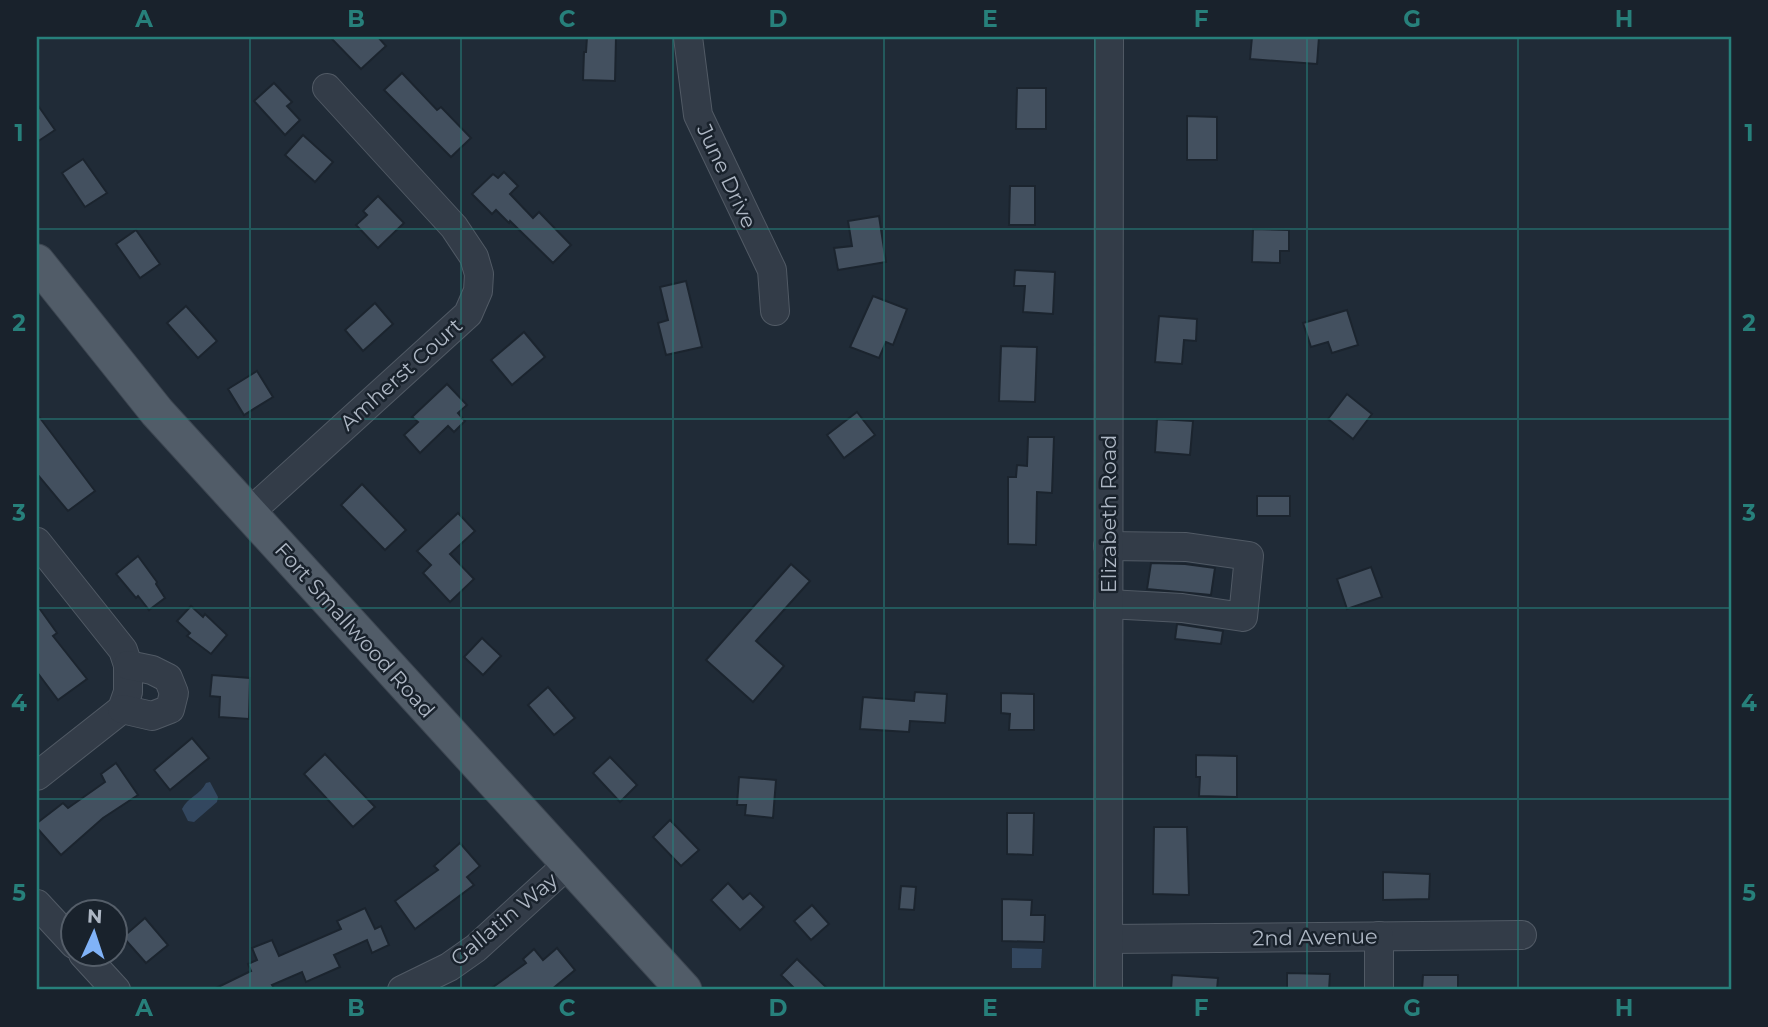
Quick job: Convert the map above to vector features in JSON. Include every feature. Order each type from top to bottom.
[{"type":"main road","name":"Fort Smallwood Road","points":[[37,262],[158,412],[684,990]]},
{"type":"street","name":"June Drive","points":[[688,37],[698,115],[772,270],[775,311]]},
{"type":"street","name":"Elizabeth Road","points":[[1108,37],[1108,990]]},
{"type":"street","name":"Amherst Court","points":[[248,513],[468,314],[478,291],[479,274],[474,257],[454,227],[327,88]]},
{"type":"street","points":[[37,542],[122,650],[128,665],[128,692],[122,709],[37,776]]},
{"type":"street","points":[[1108,545],[1186,547],[1249,556],[1243,617],[1182,608],[1108,604]]},
{"type":"street","points":[[122,709],[152,716],[170,709],[174,693],[168,678],[152,670],[128,665]]},
{"type":"street","name":"Gallatin Way","points":[[402,990],[449,967],[476,948],[567,864]]},
{"type":"street","points":[[37,904],[60,929]]},
{"type":"street","name":"2nd Avenue","points":[[1109,939],[1522,934]]},
{"type":"street","points":[[1379,936],[1379,990]]},
{"type":"street","points":[[95,968],[116,990]]},
{"type":"water","points":[[210,782],[218,797],[217,802],[194,822],[188,821],[182,809]]},
{"type":"water","points":[[1012,948],[1042,949],[1041,968],[1012,968]]},
{"type":"building","points":[[330,37],[378,37],[386,46],[361,69]]},
{"type":"building","points":[[587,37],[616,37],[615,81],[583,80]]},
{"type":"building","points":[[1252,37],[1319,37],[1317,64],[1250,59]]},
{"type":"building","points":[[402,73],[437,110],[441,107],[471,138],[451,157],[384,90]]},
{"type":"building","points":[[274,83],[292,102],[287,106],[300,120],[285,135],[254,101]]},
{"type":"building","points":[[1017,88],[1046,88],[1046,129],[1016,129]]},
{"type":"building","points":[[37,104],[55,130],[37,142]]},
{"type":"building","points":[[1187,116],[1217,117],[1217,160],[1187,160]]},
{"type":"building","points":[[303,135],[333,162],[315,182],[285,155]]},
{"type":"building","points":[[83,159],[107,193],[85,207],[62,173]]},
{"type":"building","points":[[504,172],[518,186],[510,194],[533,218],[539,212],[571,245],[553,263],[510,221],[509,223],[496,210],[492,214],[472,194],[493,174],[498,178]]},
{"type":"building","points":[[1010,186],[1035,186],[1035,225],[1009,225]]},
{"type":"building","points":[[378,196],[404,223],[378,248],[356,225],[367,215],[363,211]]},
{"type":"building","points":[[879,216],[886,262],[838,270],[834,248],[852,246],[848,221]]},
{"type":"building","points":[[1253,229],[1289,230],[1289,251],[1280,251],[1280,263],[1252,262]]},
{"type":"building","points":[[136,230],[160,264],[140,278],[116,244]]},
{"type":"building","points":[[1015,270],[1055,272],[1053,314],[1023,312],[1025,286],[1014,286]]},
{"type":"building","points":[[686,281],[702,347],[666,355],[658,323],[668,320],[660,287]]},
{"type":"building","points":[[873,296],[907,309],[893,345],[886,342],[879,358],[850,347]]},
{"type":"building","points":[[375,303],[393,324],[363,351],[345,330]]},
{"type":"building","points":[[186,306],[217,341],[198,358],[167,323]]},
{"type":"building","points":[[1347,310],[1358,345],[1332,353],[1328,342],[1311,347],[1303,323]]},
{"type":"building","points":[[1159,316],[1197,319],[1196,341],[1184,340],[1182,364],[1155,362]]},
{"type":"building","points":[[524,332],[545,357],[512,385],[491,360]]},
{"type":"building","points":[[1001,346],[1037,347],[1035,402],[999,401]]},
{"type":"building","points":[[257,371],[273,397],[244,415],[228,389]]},
{"type":"building","points":[[447,384],[467,405],[458,413],[465,421],[454,432],[448,426],[420,453],[404,435],[418,422],[412,417]]},
{"type":"building","points":[[1347,394],[1372,414],[1353,439],[1328,419]]},
{"type":"building","points":[[857,412],[875,435],[844,458],[827,435]]},
{"type":"building","points":[[37,414],[95,491],[68,511],[37,474]]},
{"type":"building","points":[[1157,419],[1193,421],[1190,455],[1155,452]]},
{"type":"building","points":[[1028,437],[1054,437],[1052,493],[1037,492],[1036,545],[1008,544],[1008,477],[1016,477],[1017,465],[1027,466]]},
{"type":"building","points":[[362,484],[406,530],[385,550],[341,505]]},
{"type":"building","points":[[1257,496],[1290,496],[1290,516],[1257,516]]},
{"type":"building","points":[[458,513],[475,531],[450,554],[474,579],[450,602],[423,573],[431,565],[417,551]]},
{"type":"building","points":[[138,556],[165,598],[149,610],[116,574]]},
{"type":"building","points":[[1151,563],[1215,568],[1211,595],[1147,589]]},
{"type":"building","points":[[791,564],[810,581],[756,641],[784,666],[753,702],[706,660]]},
{"type":"building","points":[[1371,567],[1382,597],[1347,609],[1337,579]]},
{"type":"building","points":[[37,605],[57,633],[53,636],[87,679],[58,700],[37,672]]},
{"type":"building","points":[[191,606],[203,617],[205,614],[227,635],[211,654],[187,636],[190,633],[177,621]]},
{"type":"building","points":[[1177,624],[1223,631],[1221,644],[1175,639]]},
{"type":"building","points":[[482,638],[501,656],[483,675],[464,657]]},
{"type":"building","points":[[212,675],[250,678],[249,719],[219,717],[220,697],[210,696]]},
{"type":"building","points":[[548,687],[575,718],[554,735],[528,705]]},
{"type":"building","points":[[915,692],[947,694],[945,723],[910,721],[909,732],[860,729],[863,697],[914,701]]},
{"type":"building","points":[[1001,693],[1034,694],[1034,730],[1009,730],[1010,714],[1001,713]]},
{"type":"building","points":[[192,738],[209,758],[170,790],[154,770]]},
{"type":"building","points":[[325,754],[375,807],[353,827],[304,774]]},
{"type":"building","points":[[1196,755],[1237,756],[1237,797],[1199,796],[1200,777],[1196,777]]},
{"type":"building","points":[[610,757],[637,785],[620,802],[593,773]]},
{"type":"building","points":[[116,763],[138,795],[103,818],[61,855],[37,828],[37,823],[63,803],[68,808],[105,782],[101,774]]},
{"type":"building","points":[[739,777],[776,780],[773,818],[745,815],[746,805],[737,805]]},
{"type":"building","points":[[1007,813],[1034,813],[1033,855],[1007,854]]},
{"type":"building","points":[[670,820],[699,850],[681,866],[653,837]]},
{"type":"building","points":[[1154,827],[1187,827],[1189,895],[1153,894]]},
{"type":"building","points":[[460,843],[480,866],[467,877],[474,885],[415,929],[395,901],[438,870],[434,866]]},
{"type":"building","points":[[1383,872],[1430,874],[1429,899],[1383,900]]},
{"type":"building","points":[[728,883],[743,899],[750,893],[764,907],[740,930],[711,900]]},
{"type":"building","points":[[901,886],[916,887],[914,910],[899,909]]},
{"type":"building","points":[[1002,899],[1032,900],[1031,915],[1045,915],[1044,942],[1002,941]]},
{"type":"building","points":[[812,905],[829,924],[811,940],[794,921]]},
{"type":"building","points":[[365,908],[375,929],[381,926],[389,945],[372,953],[367,940],[334,955],[340,967],[306,982],[302,972],[272,985],[275,990],[212,990],[251,971],[248,964],[257,960],[252,948],[272,940],[279,956],[341,929],[337,921]]},
{"type":"building","points":[[145,918],[168,945],[146,963],[130,945],[130,931]]},
{"type":"building","points":[[557,948],[575,970],[551,990],[489,990],[526,963],[523,959],[534,949],[543,960]]},
{"type":"building","points":[[797,959],[829,990],[796,990],[781,975]]},
{"type":"building","points":[[1287,973],[1330,974],[1329,990],[1287,990]]},
{"type":"building","points":[[1172,975],[1218,978],[1217,990],[1171,990]]},
{"type":"building","points":[[1423,975],[1458,975],[1458,990],[1422,990]]}]
